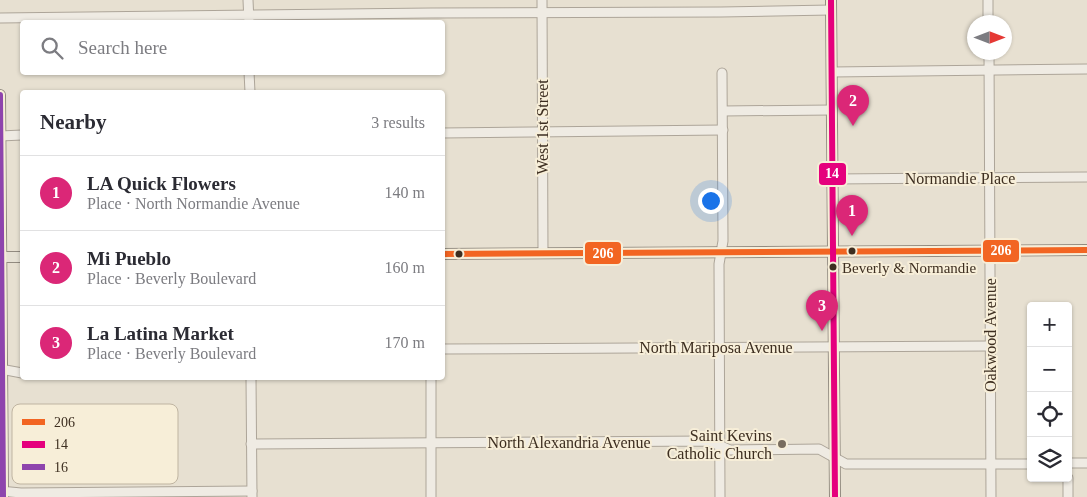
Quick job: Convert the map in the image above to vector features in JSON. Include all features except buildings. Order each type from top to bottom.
[{"type":"main road","points":[[831,5],[835,497]]},
{"type":"main road","points":[[0,95],[2,493]]},
{"type":"main road","points":[[445,254],[1087,250]]},
{"type":"main road","points":[[1,257],[20,257]]},
{"type":"street","points":[[248,0],[248,18]]},
{"type":"street","name":"West 1st Street","points":[[542,0],[543,253]]},
{"type":"street","points":[[988,0],[988,15]]},
{"type":"street","points":[[0,18],[248,18],[542,12],[721,12],[831,5]]},
{"type":"street","name":"Oakwood Avenue","points":[[989,60],[988,178],[991,497]]},
{"type":"street","points":[[832,72],[1087,69]]},
{"type":"street","points":[[720,497],[719,264],[723,241],[722,73]]},
{"type":"street","points":[[249,75],[250,90]]},
{"type":"street","points":[[723,111],[832,110]]},
{"type":"street","points":[[445,133],[723,130]]},
{"type":"street","points":[[0,136],[20,135]]},
{"type":"street","name":"Normandie Place","points":[[832,179],[1087,177]]},
{"type":"street","name":"North Mariposa Avenue","points":[[445,349],[990,346]]},
{"type":"street","points":[[1,370],[20,374]]},
{"type":"street","points":[[2,493],[252,494],[251,380]]},
{"type":"street","points":[[431,380],[431,497]]},
{"type":"street","name":"North Alexandria Avenue","points":[[252,444],[708,441],[730,450],[819,449],[846,464],[1027,464]]},
{"type":"street","points":[[1072,463],[1087,463]]},
{"type":"street","points":[[1068,482],[1068,497]]},
{"type":"transit line","name":"14","points":[[831,0],[835,497]]},
{"type":"transit line","name":"16","points":[[0,95],[3,497]]},
{"type":"transit line","name":"206","points":[[445,254],[1087,250]]},
{"type":"place","name":"Mi Pueblo","points":[[853,126]]},
{"type":"place","name":"LA Quick Flowers","points":[[852,236]]},
{"type":"place","name":"Beverly & Normandie","points":[[833,267]]},
{"type":"place","name":"La Latina Market","points":[[822,331]]},
{"type":"place","name":"Saint Kevins Catholic Church","points":[[782,444]]}]
